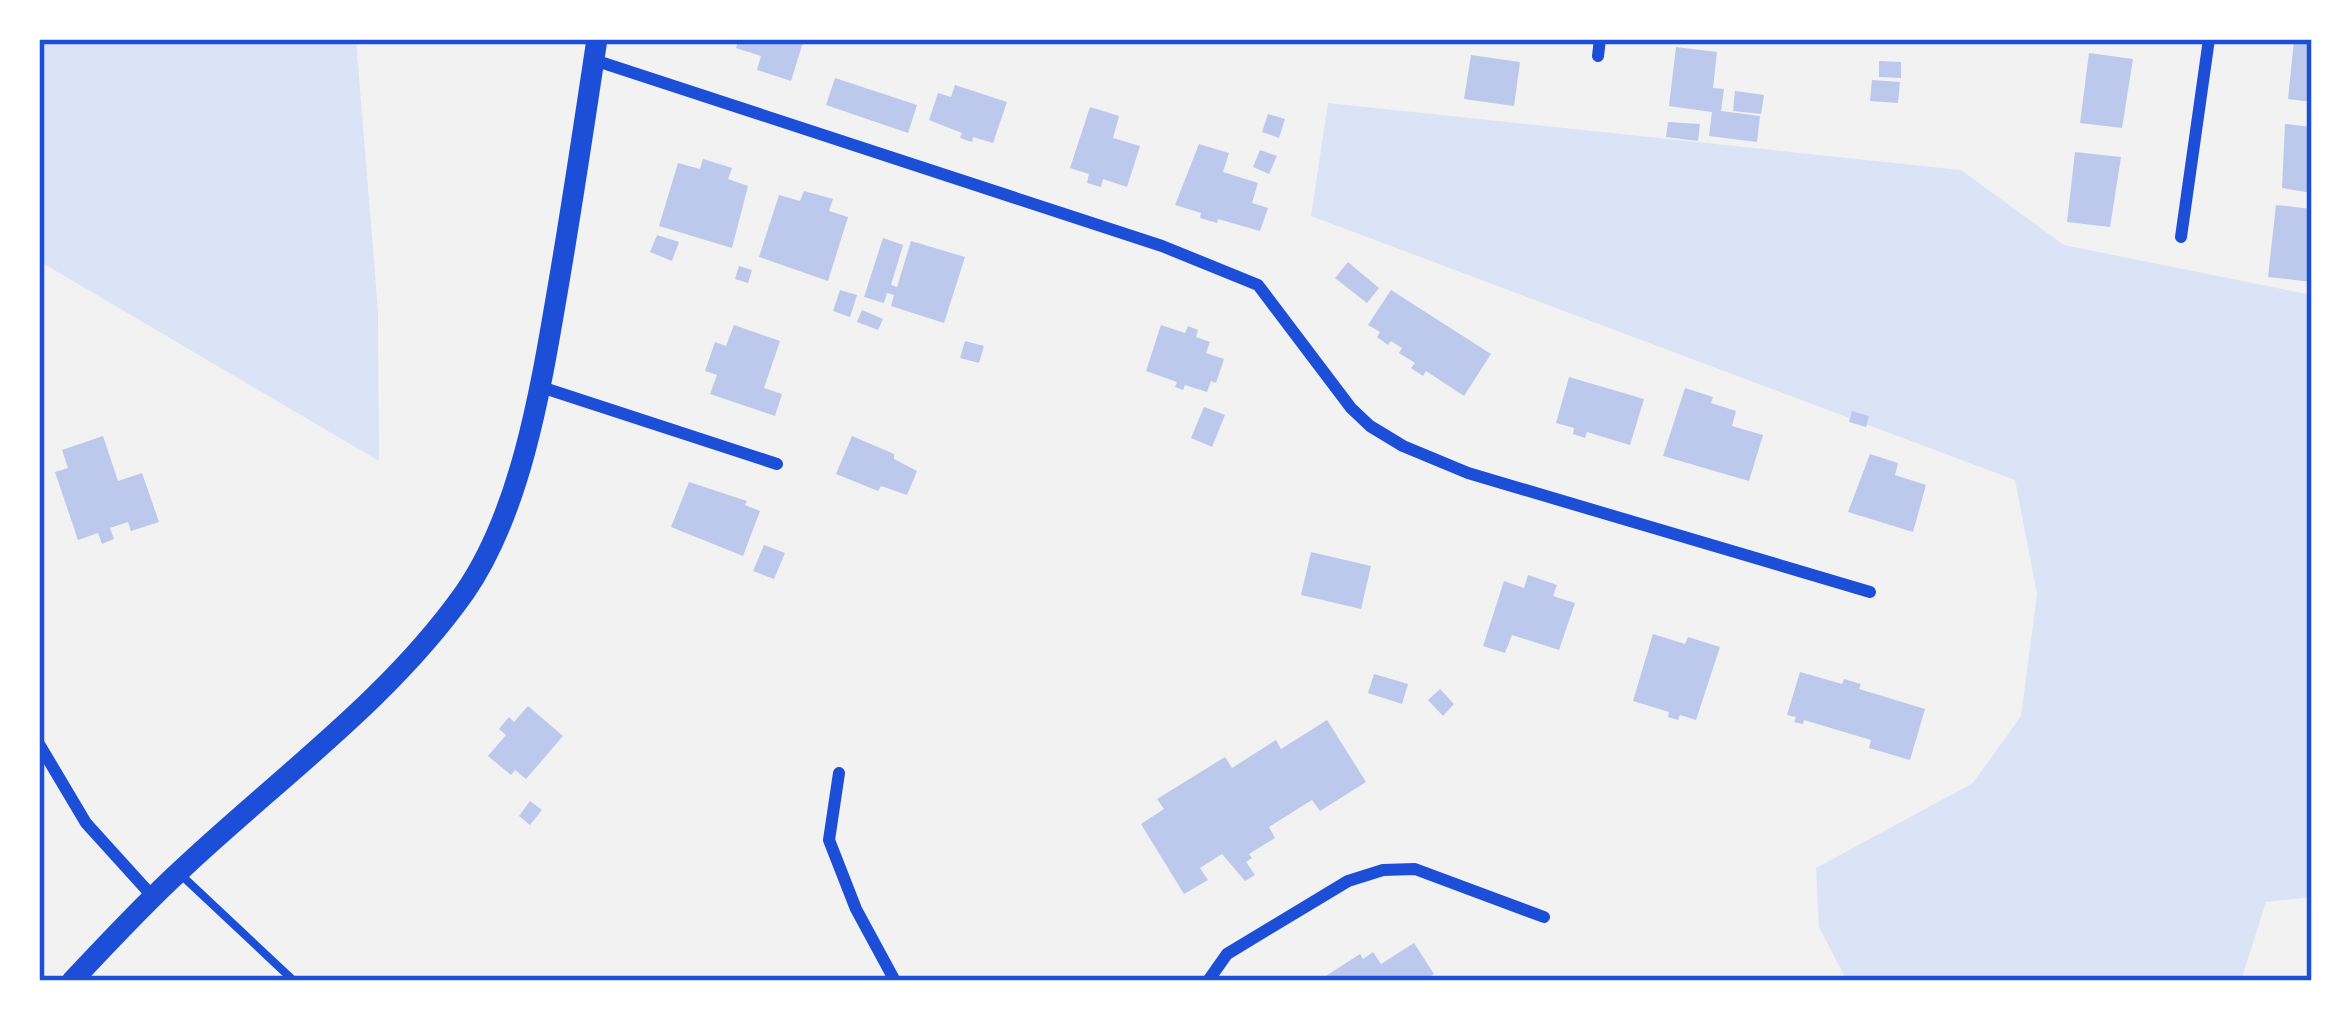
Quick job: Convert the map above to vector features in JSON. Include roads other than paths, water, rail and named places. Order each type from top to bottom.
[{"type":"street","points":[[1598,56],[1600,39]]},
{"type":"street","points":[[2181,237],[2209,39]]},
{"type":"street","points":[[71,981],[178,872],[370,698],[467,590],[513,488],[530,437],[595,50],[1241,276],[1271,298],[1351,408],[1403,446],[1468,472],[1870,592]]},
{"type":"street","points":[[541,387],[777,464]]},
{"type":"street","points":[[39,744],[86,823],[154,898]]},
{"type":"street","points":[[839,772],[830,840],[856,909],[895,981]]},
{"type":"street","points":[[1208,981],[1228,954],[1348,881],[1383,870],[1415,869],[1544,917]]},
{"type":"lane","points":[[178,872],[294,981]]}]
